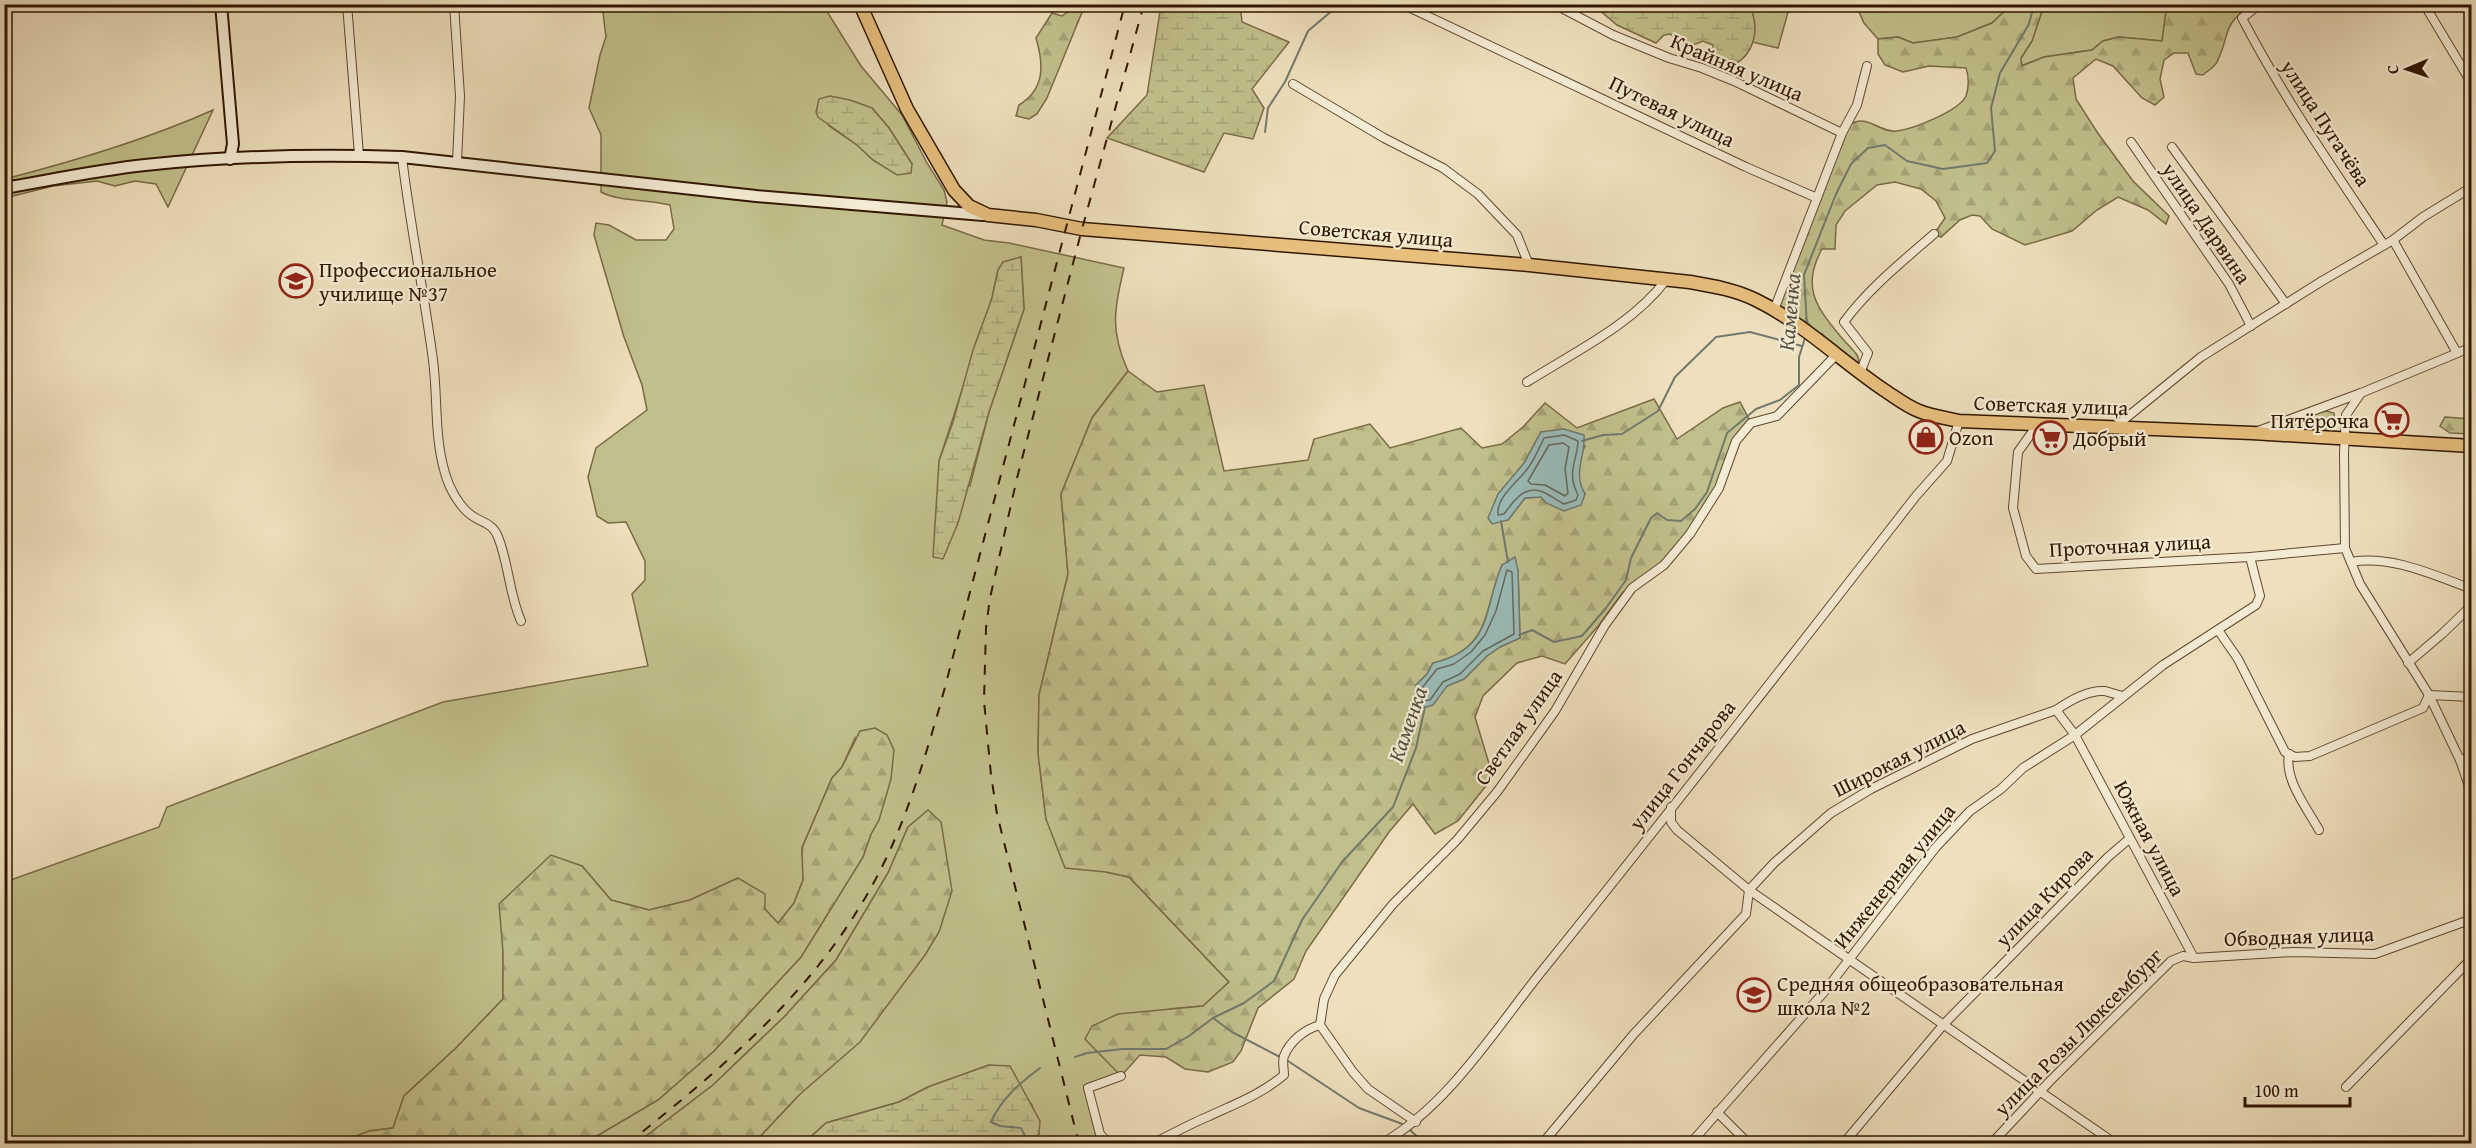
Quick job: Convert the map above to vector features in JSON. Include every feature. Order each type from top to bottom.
[{"type":"main road","points":[[860,4],[907,109],[954,190],[969,206],[988,215]]},
{"type":"main road","name":"Советская улица","points":[[988,215],[1036,220],[1082,229],[1529,265],[1715,287],[1742,294],[1774,310],[1816,338],[1860,374],[1919,411],[1959,421],[2472,446]]},
{"type":"street","points":[[222,4],[233,144],[230,159]]},
{"type":"street","points":[[347,4],[359,155]]},
{"type":"street","points":[[454,4],[460,96],[457,162]]},
{"type":"street","name":"Путевая улица","points":[[1402,4],[1746,167],[1817,198]]},
{"type":"street","name":"Крайняя улица","points":[[1554,4],[1613,35],[1734,81],[1842,133]]},
{"type":"street","name":"улица Пугачёва","points":[[2260,4],[2242,18],[2312,138],[2384,244]]},
{"type":"street","points":[[2424,4],[2472,84]]},
{"type":"street","points":[[1774,310],[1842,133],[1857,105],[1867,66]]},
{"type":"street","points":[[1293,84],[1384,138],[1443,168],[1478,194],[1518,235],[1529,265]]},
{"type":"street","name":"улица Дарвина","points":[[2131,142],[2229,284],[2251,326]]},
{"type":"street","name":"улица Дарвина","points":[[2172,147],[2286,304]]},
{"type":"street","points":[[4,188],[143,165],[230,159],[359,155],[457,162],[756,196],[988,215]]},
{"type":"street","points":[[402,157],[410,226],[432,357],[437,398],[438,447],[446,477],[462,508],[474,517],[490,524],[498,537],[514,605],[521,621]]},
{"type":"street","points":[[2115,428],[2201,357],[2393,240],[2422,217],[2472,188]]},
{"type":"street","points":[[1860,374],[1868,353],[1844,322],[1855,306],[1888,273],[1934,234]]},
{"type":"street","points":[[2393,240],[2451,338],[2457,353]]},
{"type":"street","points":[[1527,382],[1623,320],[1652,298],[1666,280]]},
{"type":"street","name":"Советская улица","points":[[2252,434],[2361,393],[2472,347]]},
{"type":"street","name":"Светлая улица","points":[[1320,1025],[1324,999],[1335,975],[1393,904],[1457,840],[1497,792],[1555,711],[1605,625],[1632,588],[1664,565],[1690,534],[1719,488],[1736,441],[1751,423],[1777,416],[1837,354]]},
{"type":"street","points":[[2361,393],[2346,415],[2344,441],[2345,548],[2360,584],[2429,695],[2460,760],[2472,795]]},
{"type":"street","name":"улица Гончарова","points":[[1381,1143],[1391,1141],[1413,1124],[1459,1076],[1610,888],[1671,807],[1916,496],[1947,460],[1959,421]]},
{"type":"street","name":"Проточная улица","points":[[2038,424],[2018,452],[2013,508],[2026,556],[2036,569],[2250,557],[2345,548]]},
{"type":"street","points":[[2056,710],[2075,735],[2163,664],[2256,606],[2260,596],[2250,557]]},
{"type":"street","points":[[2351,562],[2364,560],[2412,567],[2472,590]]},
{"type":"street","points":[[2408,663],[2472,605]]},
{"type":"street","points":[[2218,630],[2238,658],[2285,752],[2295,757],[2310,756],[2422,708],[2429,695]]},
{"type":"street","name":"Широкая улица","points":[[1542,1143],[1633,1035],[1746,914],[1749,890],[1774,863],[1831,813],[1871,789],[1972,739],[2056,710],[2072,699],[2089,694],[2104,691],[2123,696]]},
{"type":"street","points":[[2429,695],[2472,697]]},
{"type":"street","name":"Южная улица","points":[[2075,735],[2194,958]]},
{"type":"street","name":"Инженерная улица","points":[[1690,1143],[1824,992],[1936,847],[1970,811],[2001,789],[2023,768],[2075,735]]},
{"type":"street","points":[[2289,754],[2287,766],[2319,830]]},
{"type":"street","points":[[2460,760],[2472,756]]},
{"type":"street","points":[[1671,807],[1671,822],[1677,830],[1749,890],[2116,1143]]},
{"type":"street","name":"улица Кирова","points":[[1843,1143],[1944,1024],[2108,856],[2129,839]]},
{"type":"street","name":"Обводная улица","points":[[2194,958],[2292,952],[2375,954],[2472,919]]},
{"type":"street","name":"улица Розы Люксембург","points":[[1991,1143],[2171,961],[2183,956],[2194,958]]},
{"type":"street","points":[[2346,1087],[2472,958]]},
{"type":"street","points":[[1152,1143],[1208,1116],[1244,1102],[1275,1083],[1284,1075],[1283,1057],[1293,1042],[1309,1028],[1320,1025],[1368,1089],[1413,1124]]},
{"type":"street","points":[[1109,1143],[1100,1134],[1088,1088],[1121,1076]]},
{"type":"street","points":[[1717,1112],[1749,1143]]},
{"type":"green space","points":[[1922,4],[2011,5],[1992,23],[1957,37],[1913,43],[1898,37],[1878,39],[1864,23],[1856,5],[1899,5],[1902,8]]},
{"type":"green space","points":[[602,5],[823,5],[861,66],[902,115],[944,190],[947,202],[942,225],[984,240],[1009,243],[1124,268],[1116,308],[1116,332],[1128,371],[1092,418],[1061,494],[1068,574],[1039,695],[1038,753],[1046,819],[1106,872],[1129,877],[1229,982],[1203,1006],[1169,1009],[1121,1076],[1088,1088],[1095,1121],[1109,1143],[1026,1143],[1039,1134],[1032,1105],[1024,1095],[989,1065],[928,1087],[899,1102],[826,1123],[804,1143],[754,1143],[799,1095],[945,852],[941,822],[908,827],[888,873],[836,960],[784,1017],[713,1085],[637,1143],[585,1143],[658,1100],[714,1051],[801,957],[863,857],[879,820],[855,738],[842,767],[832,778],[802,848],[803,880],[794,903],[778,924],[738,878],[690,900],[649,910],[611,900],[582,866],[503,952],[503,999],[456,1048],[404,1096],[393,1128],[369,1131],[338,1144],[296,1143],[287,1138],[281,1144],[5,1144],[5,882],[159,827],[167,807],[443,702],[648,666],[632,594],[645,580],[645,561],[626,522],[608,523],[597,516],[588,477],[596,448],[647,410],[642,385],[624,337],[594,235],[596,223],[609,225],[636,240],[666,240],[674,229],[670,205],[617,197],[601,192],[601,135],[589,108],[606,37]],"holes":[[[872,108],[889,128],[912,164],[897,174],[873,160],[857,145],[829,126]],[[1021,257],[1024,309],[989,412],[970,486],[939,461],[992,298],[998,270]]]},
{"type":"green space","points":[[1070,5],[1085,5],[1047,98],[1037,114],[1029,119],[1016,116],[1019,105],[1028,99],[1038,84],[1041,67],[1036,38],[1052,13],[1062,16],[1069,11]]},
{"type":"green space","points":[[1161,5],[1240,5],[1242,22],[1289,42],[1252,89],[1264,108],[1253,139],[1224,133],[1204,172],[1107,138],[1147,95]]},
{"type":"green space","points":[[1583,5],[1749,5],[1755,25],[1754,35],[1748,52],[1742,59],[1724,68],[1714,60],[1713,45],[1703,41],[1693,45],[1681,42],[1670,34],[1664,35],[1656,43],[1617,25],[1599,10]]},
{"type":"green space","points":[[1749,5],[1790,5],[1778,48],[1752,42],[1754,23]]},
{"type":"green space","points":[[2011,5],[2044,5],[2032,41],[2021,58],[2022,66],[2044,57],[2092,50],[2103,41],[2119,37],[2162,41],[2166,12],[2172,5],[2251,5],[2230,25],[2217,62],[2203,75],[2196,74],[2188,53],[2174,53],[2164,60],[2160,79],[2164,97],[2155,105],[2142,98],[2113,66],[2096,59],[2073,78],[2076,99],[2097,132],[2133,181],[2169,216],[2166,224],[2148,210],[2118,197],[2097,210],[2072,231],[2025,245],[1992,229],[1980,216],[1972,215],[1960,220],[1941,237],[1934,234],[1945,218],[1936,201],[1921,189],[1895,182],[1877,185],[1845,211],[1836,225],[1835,249],[1822,249],[1816,262],[1812,286],[1818,306],[1857,355],[1860,373],[1774,310],[1842,133],[1858,121],[1892,131],[1904,130],[1924,123],[1955,108],[1966,96],[1968,86],[1966,68],[1929,66],[1903,72],[1885,65],[1878,54],[1878,39],[1898,37],[1913,43],[1957,37],[1992,23]]},
{"type":"green space","points":[[2044,5],[2172,5],[2166,12],[2162,41],[2119,37],[2103,41],[2092,50],[2044,57],[2021,66],[2021,58],[2032,41]]},
{"type":"green space","points":[[830,96],[872,108],[889,128],[912,164],[911,173],[897,175],[873,160],[857,145],[818,117],[816,112],[819,99]]},
{"type":"green space","points":[[213,110],[168,207],[156,184],[135,181],[115,186],[97,181],[53,186],[5,198],[5,179],[110,149]]},
{"type":"green space","points":[[1021,257],[1024,309],[989,412],[958,523],[943,559],[933,557],[939,461],[953,422],[973,350],[992,298],[998,270],[1003,262]]},
{"type":"green space","points":[[1128,371],[1157,392],[1204,385],[1224,471],[1308,460],[1314,439],[1370,424],[1390,448],[1461,428],[1482,448],[1502,444],[1523,427],[1545,403],[1577,428],[1654,399],[1677,439],[1723,408],[1740,402],[1751,423],[1736,441],[1719,488],[1664,565],[1623,592],[1599,625],[1565,664],[1542,656],[1517,663],[1483,696],[1475,717],[1493,777],[1458,821],[1435,834],[1413,804],[1389,832],[1306,951],[1294,979],[1258,1008],[1241,1051],[1233,1062],[1208,1072],[1185,1069],[1166,1057],[1140,1055],[1121,1076],[1085,1039],[1092,1026],[1118,1014],[1203,1006],[1229,982],[1129,877],[1065,868],[1046,819],[1038,753],[1039,695],[1068,574],[1061,494],[1092,418]],"holes":[[[1541,432],[1585,446],[1580,458],[1579,470],[1580,483],[1585,494],[1546,503],[1541,497],[1525,498],[1508,520],[1516,473]],[[1502,565],[1518,570],[1520,638],[1487,656],[1464,679],[1447,686],[1416,685],[1427,674],[1433,663],[1452,657],[1476,638]]]},
{"type":"green space","points":[[2326,411],[2334,413],[2335,422],[2330,428],[2311,430],[2293,425],[2304,418]]},
{"type":"green space","points":[[2445,417],[2471,419],[2471,434],[2450,433],[2440,426]]},
{"type":"green space","points":[[875,728],[887,735],[894,750],[891,779],[879,820],[863,857],[801,957],[714,1051],[658,1100],[585,1143],[338,1143],[369,1131],[393,1128],[404,1096],[456,1048],[503,999],[503,952],[499,904],[551,855],[582,866],[611,900],[649,910],[690,900],[738,878],[765,894],[765,909],[778,923],[794,903],[803,880],[802,848],[832,778],[842,767],[860,731]]},
{"type":"green space","points":[[928,810],[941,822],[952,891],[939,932],[925,955],[860,1042],[799,1095],[754,1143],[637,1143],[713,1085],[784,1017],[836,960],[888,873],[908,827]]},
{"type":"green space","points":[[989,1065],[1010,1066],[1040,1121],[1039,1134],[1026,1143],[804,1143],[826,1123],[899,1102],[928,1087]]},
{"type":"water","points":[[1564,429],[1584,435],[1579,472],[1585,494],[1581,505],[1564,511],[1546,503],[1541,497],[1525,498],[1508,520],[1492,524],[1488,518],[1498,494],[1524,463],[1541,432]]},
{"type":"water","points":[[1515,557],[1518,570],[1520,638],[1487,656],[1464,679],[1447,686],[1433,705],[1413,711],[1416,685],[1427,674],[1433,663],[1452,657],[1476,638],[1488,612],[1502,565]]},
{"type":"waterway","points":[[1265,132],[1268,108],[1285,82],[1308,31],[1340,4]]},
{"type":"waterway","name":"Каменка","points":[[1807,326],[1804,275],[1836,194],[1851,164],[1868,148],[1885,145],[1907,161],[1943,169],[1987,163],[1995,151],[1991,108],[2000,73],[2029,24],[2034,4]]},
{"type":"waterway","points":[[1582,441],[1603,435],[1622,434],[1658,411],[1675,377],[1716,337],[1750,332],[1802,346]]},
{"type":"waterway","name":"Каменка","points":[[1519,635],[1532,630],[1554,642],[1582,636],[1626,580],[1631,558],[1651,518],[1657,513],[1667,520],[1681,521],[1695,509],[1707,492],[1727,433],[1756,409],[1780,400],[1799,385],[1799,357],[1805,338]]},
{"type":"waterway","points":[[1501,521],[1508,562]]},
{"type":"waterway","name":"Каменка","points":[[1075,1057],[1087,1053],[1122,1049],[1166,1049],[1189,1036],[1213,1018],[1244,1003],[1274,981],[1302,920],[1342,862],[1393,807],[1416,748],[1425,707]]},
{"type":"waterway","points":[[1213,1018],[1232,1032],[1280,1057]]},
{"type":"waterway","points":[[1285,1059],[1359,1108],[1405,1125]]},
{"type":"waterway","name":"Каменка","points":[[1011,1144],[1025,1136],[1021,1128],[1000,1126],[991,1122],[1000,1106],[1012,1092],[1040,1068]]},
{"type":"waterway","points":[[1409,1129],[1425,1144]]},
{"type":"railway","points":[[627,1144],[742,1047],[810,975],[840,936],[867,894],[899,830],[925,757],[941,702],[1125,4]]},
{"type":"railway","points":[[1079,1144],[997,814],[984,701],[986,628],[990,598],[1017,478],[1144,4]]},
{"type":"place","name":"Профессиональное училище №37","points":[[296,281]]},
{"type":"place","name":"Пятёрочка","points":[[2392,420]]},
{"type":"place","name":"Ozon","points":[[1926,437]]},
{"type":"place","name":"Добрый","points":[[2050,438]]},
{"type":"place","name":"Средняя общеобразовательная школа №2","points":[[1754,995]]}]
